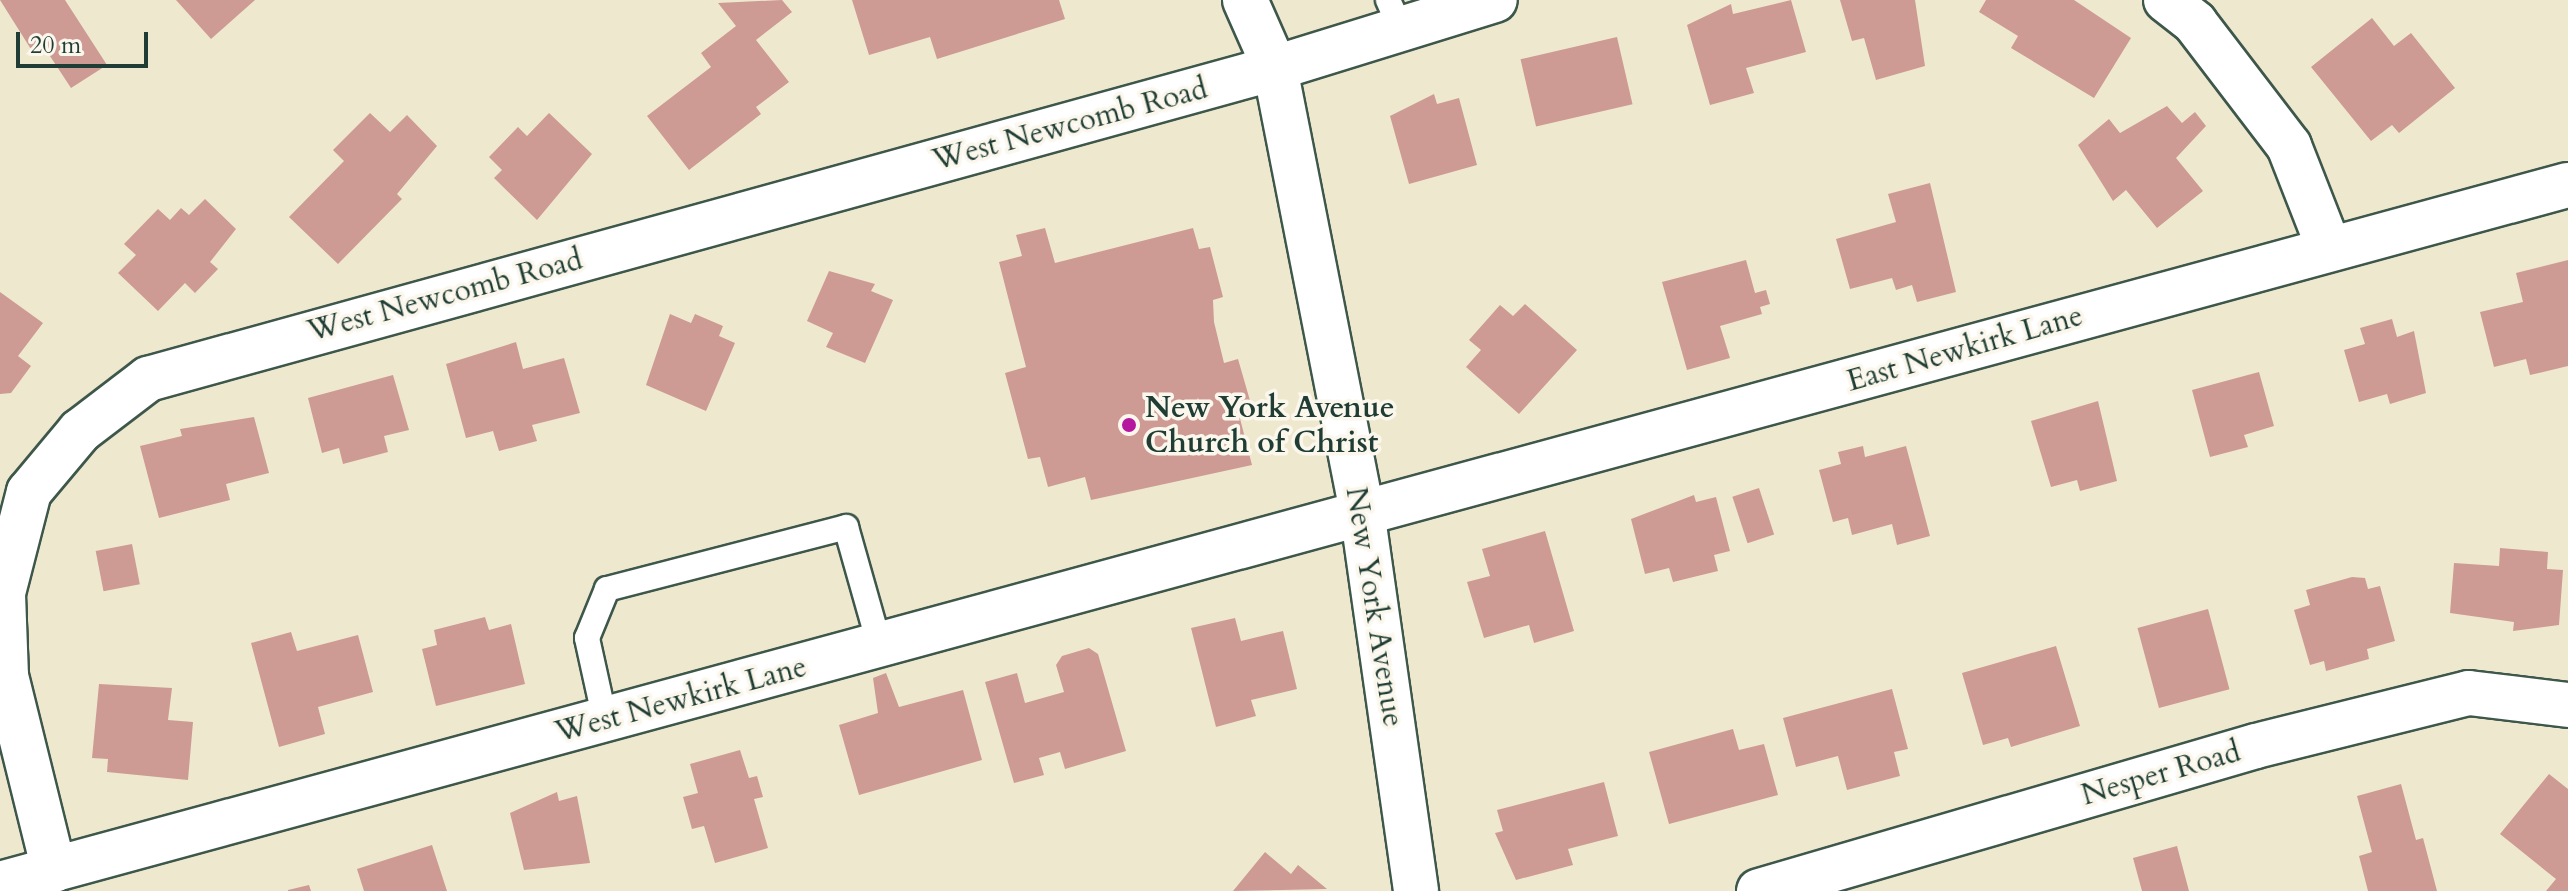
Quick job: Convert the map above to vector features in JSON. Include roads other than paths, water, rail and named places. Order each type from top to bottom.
[{"type":"street","name":"New York Avenue","points":[[1245,0],[1275,68],[1363,518],[1416,891]]},
{"type":"street","name":"West Newcomb Road","points":[[54,870],[6,676],[3,593],[29,492],[80,431],[148,379],[1275,68],[1395,15],[1495,0]]},
{"type":"street","points":[[2166,0],[2195,23],[2289,146],[2329,248]]},
{"type":"street","name":"East Newkirk Lane","points":[[1363,518],[2329,248],[2568,185]]},
{"type":"street","name":"West Newkirk Lane","points":[[0,884],[1363,518]]},
{"type":"street","name":"Nesper Road","points":[[1759,891],[2256,746],[2469,693],[2568,705]]},
{"type":"lane","points":[[605,720],[587,638],[607,589],[622,585],[846,527],[880,647]]},
{"type":"place","name":"New York Avenue Church of Christ","points":[[1129,425]]}]
